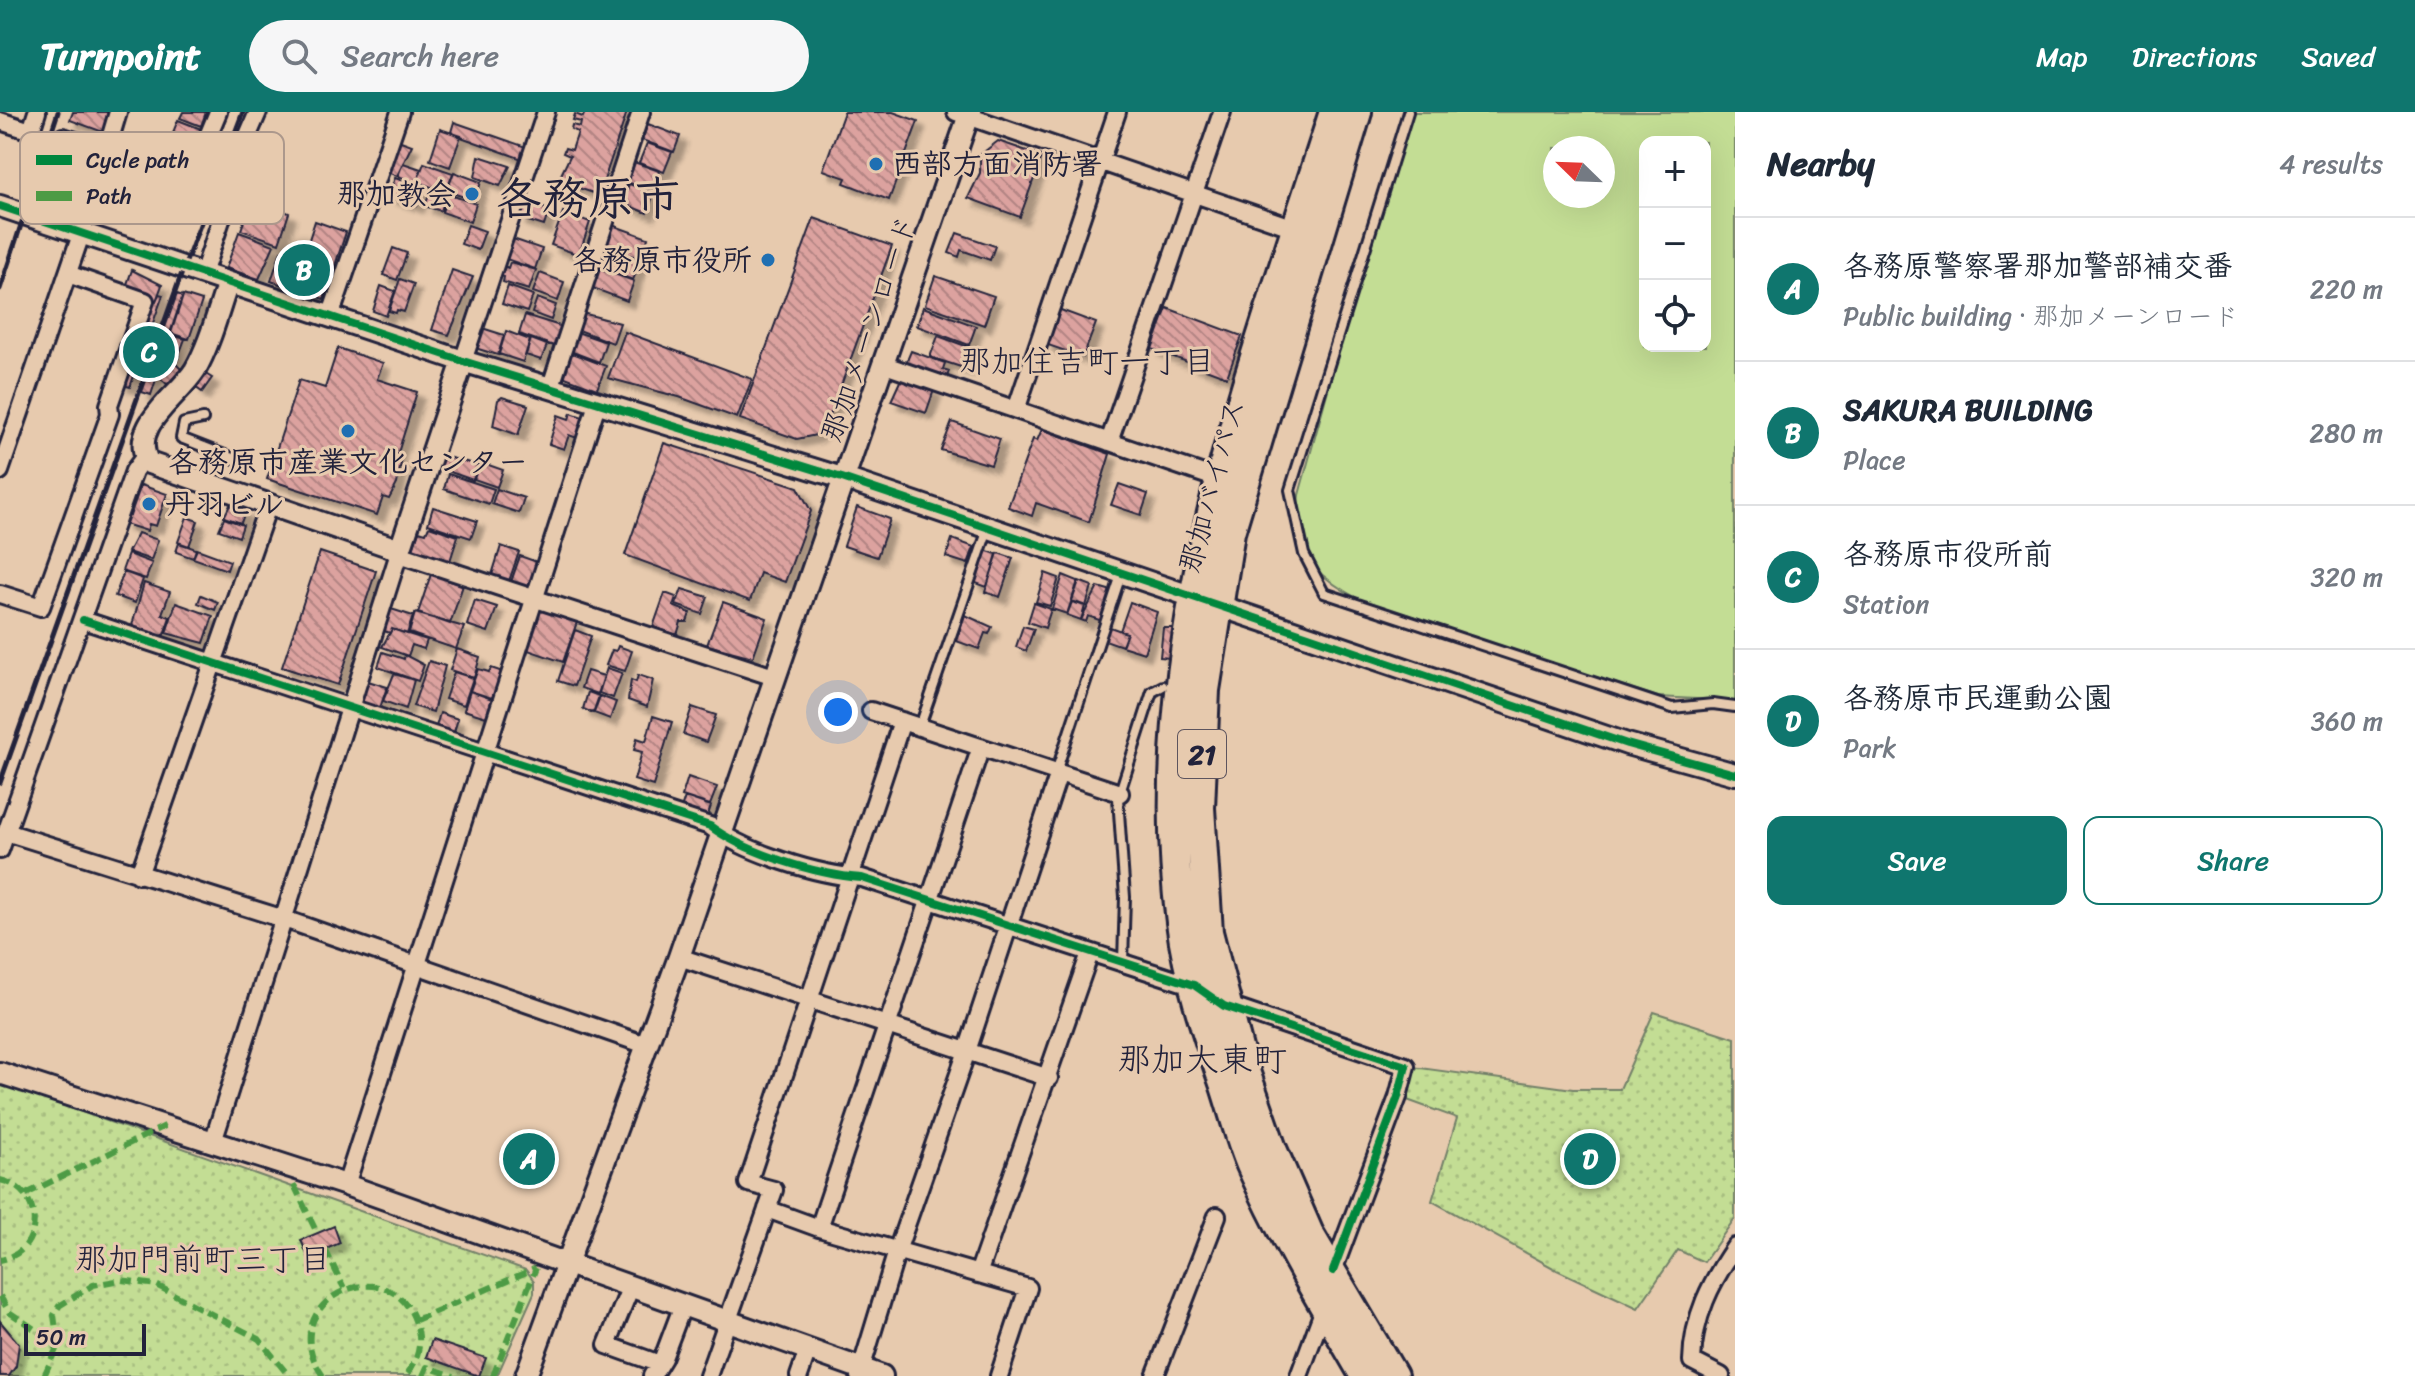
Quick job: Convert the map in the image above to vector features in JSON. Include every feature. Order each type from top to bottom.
[{"type":"highway","name":"那加バイパス","points":[[1334,112],[1218,479],[1204,602],[1176,736],[1174,813],[1181,923],[1194,985],[1251,1164],[1365,1376]]},
{"type":"highway","name":"那加バイパス","points":[[1357,112],[1230,532],[1204,602],[1205,690],[1200,808],[1208,932],[1224,1006],[1272,1149],[1309,1234],[1393,1376]]},
{"type":"street","points":[[0,121],[31,131],[37,112]]},
{"type":"street","points":[[112,132],[118,112]]},
{"type":"street","points":[[210,132],[218,112]]},
{"type":"street","points":[[249,132],[258,112]]},
{"type":"street","points":[[330,317],[400,112]]},
{"type":"street","points":[[213,1142],[400,552],[546,112]]},
{"type":"street","points":[[550,389],[641,112]]},
{"type":"street","points":[[1016,410],[1117,112]]},
{"type":"street","points":[[1109,442],[1222,112]]},
{"type":"street","points":[[965,113],[1297,229]]},
{"type":"street","name":"那加メーンロード","points":[[646,1045],[722,835],[965,113]]},
{"type":"street","points":[[0,206],[20,213]]},
{"type":"street","points":[[54,224],[463,361],[842,478],[1627,744],[1735,774]]},
{"type":"street","points":[[0,471],[84,224]]},
{"type":"street","points":[[203,274],[220,224]]},
{"type":"street","points":[[0,594],[41,607],[110,414],[109,405],[145,301],[68,274]]},
{"type":"street","points":[[0,850],[134,471],[145,456],[149,428],[195,370],[228,283]]},
{"type":"street","points":[[882,364],[1218,479]]},
{"type":"street","points":[[346,1185],[597,404]]},
{"type":"street","points":[[145,456],[160,470],[774,677]]},
{"type":"street","points":[[139,875],[268,506]]},
{"type":"street","points":[[83,620],[710,826],[733,843],[1194,985],[1224,1006],[1406,1066],[1398,1097],[1333,1271]]},
{"type":"street","points":[[871,711],[1120,793]]},
{"type":"street","points":[[708,1376],[774,1190],[748,1183],[902,721]]},
{"type":"street","points":[[819,1228],[981,747]]},
{"type":"street","points":[[861,1372],[897,1251],[967,1051],[1057,772]]},
{"type":"street","points":[[6,832],[284,919],[646,1045],[531,1374]]},
{"type":"street","points":[[978,1274],[1049,1078],[1090,953]]},
{"type":"street","points":[[679,957],[1049,1078]]},
{"type":"street","points":[[0,1073],[346,1185],[808,1350],[861,1372],[882,1376]]},
{"type":"street","points":[[767,1209],[819,1228],[1028,1288],[999,1376]]},
{"type":"street","points":[[1155,1376],[1217,1216]]},
{"type":"street","points":[[1721,1376],[1692,1361],[1693,1331],[1715,1276],[1735,1247]]},
{"type":"street","points":[[631,1286],[607,1345],[654,1369],[663,1358],[683,1305]]},
{"type":"street","points":[[1299,1376],[1325,1306]]},
{"type":"street","points":[[799,1376],[808,1350]]},
{"type":"lane","points":[[1408,112],[1290,490],[1304,554],[1324,593],[1672,708],[1713,704],[1735,707]]},
{"type":"lane","points":[[203,419],[184,423],[181,438],[235,459]]},
{"type":"lane","points":[[919,727],[988,529]]},
{"type":"lane","points":[[1057,772],[1121,575]]},
{"type":"lane","points":[[1123,963],[1120,793],[1152,692],[1163,686]]},
{"type":"green space","points":[[1413,112],[1735,112],[1735,701],[1658,697],[1373,606],[1323,576],[1303,553],[1297,540],[1295,523],[1299,495],[1369,241]]},
{"type":"green space","points":[[1654,1012],[1735,1038],[1735,1218],[1704,1262],[1678,1250],[1638,1308],[1557,1270],[1432,1201],[1457,1118],[1399,1097],[1406,1066],[1573,1089],[1620,1089]]},
{"type":"green space","points":[[0,1083],[526,1270],[534,1281],[534,1293],[497,1376],[0,1376]]},
{"type":"building","points":[[73,112],[111,112],[103,132],[70,120]]},
{"type":"building","points":[[183,112],[206,112],[201,126],[180,118]]},
{"type":"building","points":[[585,112],[627,112],[599,195],[558,181],[570,156],[563,153],[565,148],[572,150],[578,132],[571,129],[572,125],[580,127],[581,122],[573,120],[575,114],[583,117]]},
{"type":"building","points":[[844,112],[893,112],[918,121],[889,200],[844,183],[846,178],[823,170]]},
{"type":"building","points":[[178,120],[201,129],[200,132],[173,132]]},
{"type":"building","points":[[454,122],[526,147],[522,159],[451,132]]},
{"type":"building","points":[[648,124],[680,136],[674,152],[642,140]]},
{"type":"building","points":[[440,129],[461,136],[450,167],[430,160]]},
{"type":"building","points":[[398,140],[412,145],[397,176],[387,172]]},
{"type":"building","points":[[998,141],[1042,156],[1020,217],[968,198],[980,173],[980,155]]},
{"type":"building","points":[[647,143],[672,152],[664,172],[639,163]]},
{"type":"building","points":[[479,156],[510,166],[500,186],[475,177]]},
{"type":"building","points":[[634,162],[659,171],[652,191],[627,182]]},
{"type":"building","points":[[403,163],[421,169],[417,183],[398,176]]},
{"type":"building","points":[[424,163],[453,173],[446,192],[417,182]]},
{"type":"building","points":[[454,172],[481,182],[475,201],[447,191]]},
{"type":"building","points":[[395,178],[423,188],[417,206],[388,196]]},
{"type":"building","points":[[629,184],[654,193],[647,213],[622,203]]},
{"type":"building","points":[[431,190],[446,195],[441,211],[425,206]]},
{"type":"building","points":[[448,194],[476,204],[470,222],[442,212]]},
{"type":"building","points":[[525,202],[549,210],[544,226],[519,218]]},
{"type":"building","points":[[284,211],[289,213],[279,243],[241,230],[243,224],[284,224]]},
{"type":"building","points":[[563,212],[590,222],[579,255],[551,245]]},
{"type":"building","points":[[814,218],[892,246],[828,421],[816,435],[797,439],[740,419]]},
{"type":"building","points":[[315,221],[346,232],[324,299],[271,281],[281,251],[303,258]]},
{"type":"building","points":[[468,225],[485,231],[478,250],[461,244]]},
{"type":"building","points":[[612,225],[648,238],[641,259],[605,246]]},
{"type":"building","points":[[239,232],[274,245],[259,279],[226,268]]},
{"type":"building","points":[[957,233],[995,246],[990,260],[961,250],[959,257],[949,253]]},
{"type":"building","points":[[513,239],[542,249],[535,269],[506,259]]},
{"type":"building","points":[[393,248],[407,253],[397,280],[383,275]]},
{"type":"building","points":[[614,249],[641,260],[633,280],[606,270]]},
{"type":"building","points":[[510,262],[536,270],[529,290],[503,282],[504,277],[500,276],[504,266],[508,268]]},
{"type":"building","points":[[597,268],[634,281],[627,301],[590,287]]},
{"type":"building","points":[[132,270],[162,285],[156,301],[125,290]]},
{"type":"building","points":[[452,270],[473,277],[449,335],[432,330]]},
{"type":"building","points":[[540,273],[564,282],[558,301],[533,292]]},
{"type":"building","points":[[935,276],[994,296],[984,325],[925,305]]},
{"type":"building","points":[[400,279],[414,284],[404,312],[397,310],[396,313],[389,311]]},
{"type":"building","points":[[381,286],[395,291],[386,316],[373,311]]},
{"type":"building","points":[[508,286],[533,295],[527,312],[502,304]]},
{"type":"building","points":[[159,294],[163,295],[130,387],[120,384],[150,299],[156,301]]},
{"type":"building","points":[[177,294],[183,296],[151,395],[142,392]]},
{"type":"building","points":[[183,295],[202,301],[189,339],[170,333]]},
{"type":"building","points":[[537,298],[556,305],[551,320],[532,313]]},
{"type":"building","points":[[923,307],[976,326],[969,345],[917,326]]},
{"type":"building","points":[[1167,308],[1242,336],[1227,377],[1152,349]]},
{"type":"building","points":[[1058,309],[1096,323],[1083,357],[1045,344]]},
{"type":"building","points":[[582,313],[620,323],[613,343],[576,329]]},
{"type":"building","points":[[525,315],[563,327],[557,347],[519,334]]},
{"type":"building","points":[[482,328],[504,335],[498,355],[475,348]]},
{"type":"building","points":[[506,331],[530,340],[523,362],[499,354]]},
{"type":"building","points":[[577,332],[606,342],[599,362],[570,351]]},
{"type":"building","points":[[625,332],[752,379],[737,418],[679,397],[608,378]]},
{"type":"building","points":[[175,336],[185,339],[177,360],[167,357]]},
{"type":"building","points":[[938,336],[974,349],[967,369],[930,357]]},
{"type":"building","points":[[531,339],[547,345],[541,360],[526,355]]},
{"type":"building","points":[[338,348],[383,363],[377,379],[417,392],[397,456],[402,458],[397,484],[389,499],[383,497],[377,515],[267,479],[299,380],[325,388]]},
{"type":"building","points":[[911,351],[945,363],[943,369],[949,371],[947,377],[906,363]]},
{"type":"building","points":[[569,352],[606,366],[597,389],[565,377],[562,370]]},
{"type":"building","points":[[175,363],[182,370],[168,385],[160,378]]},
{"type":"building","points":[[204,373],[212,378],[202,392],[195,387]]},
{"type":"building","points":[[901,379],[934,390],[926,413],[891,401]]},
{"type":"building","points":[[502,397],[528,405],[518,435],[493,426],[498,400]]},
{"type":"building","points":[[571,413],[583,417],[586,422],[580,439],[569,435],[564,449],[549,444],[558,415],[569,419]]},
{"type":"building","points":[[952,422],[1000,439],[991,465],[941,450]]},
{"type":"building","points":[[1042,429],[1110,454],[1089,522],[1036,503],[1032,516],[1008,507],[1033,439],[1037,441]]},
{"type":"building","points":[[664,443],[798,487],[811,511],[785,582],[760,573],[750,601],[625,555]]},
{"type":"building","points":[[443,456],[478,465],[473,480],[439,468]]},
{"type":"building","points":[[480,462],[503,470],[497,487],[474,479]]},
{"type":"building","points":[[448,474],[494,489],[489,504],[444,489]]},
{"type":"building","points":[[1119,484],[1148,494],[1141,515],[1111,505]]},
{"type":"building","name":"丹羽ビル","points":[[141,485],[167,494],[156,526],[149,524],[147,531],[122,523],[125,514],[130,516]]},
{"type":"building","points":[[497,489],[524,498],[519,513],[492,504]]},
{"type":"building","points":[[230,505],[245,511],[241,523],[224,517]]},
{"type":"building","points":[[433,507],[477,521],[471,538],[428,524]]},
{"type":"building","points":[[857,507],[890,519],[877,557],[844,546]]},
{"type":"building","points":[[187,517],[198,521],[189,546],[178,542]]},
{"type":"building","points":[[224,518],[243,525],[239,537],[219,530]]},
{"type":"building","points":[[429,526],[458,536],[450,561],[413,549],[419,531],[426,533]]},
{"type":"building","points":[[138,533],[158,540],[151,560],[128,552]]},
{"type":"building","points":[[952,539],[974,547],[968,564],[946,557]]},
{"type":"building","points":[[179,543],[196,549],[193,558],[176,552]]},
{"type":"building","points":[[501,546],[519,552],[509,581],[492,575]]},
{"type":"building","points":[[197,549],[230,561],[227,570],[193,558]]},
{"type":"building","points":[[984,550],[997,554],[987,587],[973,582]]},
{"type":"building","points":[[320,552],[376,571],[338,685],[282,667]]},
{"type":"building","points":[[998,553],[1013,558],[1000,597],[985,592]]},
{"type":"building","points":[[128,554],[152,563],[146,579],[122,571]]},
{"type":"building","points":[[520,556],[540,563],[531,589],[511,582]]},
{"type":"building","points":[[432,571],[464,582],[450,624],[418,613]]},
{"type":"building","points":[[124,572],[143,579],[135,603],[115,596]]},
{"type":"building","points":[[1045,573],[1059,578],[1050,606],[1036,602]]},
{"type":"building","points":[[1063,575],[1078,581],[1067,614],[1052,609]]},
{"type":"building","points":[[1079,581],[1092,586],[1086,606],[1072,601]]},
{"type":"building","points":[[144,583],[170,592],[162,614],[170,617],[162,640],[131,629]]},
{"type":"building","points":[[1098,587],[1112,591],[1102,621],[1088,616],[1086,622],[1081,620]]},
{"type":"building","points":[[682,589],[708,597],[702,614],[676,605]]},
{"type":"building","points":[[665,593],[676,597],[673,606],[690,613],[687,622],[681,622],[677,635],[653,627]]},
{"type":"building","points":[[201,595],[218,602],[215,610],[198,603]]},
{"type":"building","points":[[475,600],[497,607],[488,632],[467,625]]},
{"type":"building","points":[[723,602],[767,618],[753,657],[707,645]]},
{"type":"building","points":[[1072,602],[1085,606],[1081,620],[1067,615]]},
{"type":"building","points":[[1130,602],[1157,612],[1144,653],[1122,646],[1127,633],[1120,631]]},
{"type":"building","points":[[176,603],[213,616],[204,643],[166,633]]},
{"type":"building","points":[[1034,603],[1051,609],[1045,628],[1028,622]]},
{"type":"building","points":[[391,609],[413,616],[407,634],[392,629],[390,633],[384,631]]},
{"type":"building","points":[[539,609],[577,622],[563,662],[525,649]]},
{"type":"building","points":[[415,613],[464,627],[456,649],[409,633]]},
{"type":"building","points":[[965,615],[992,627],[989,634],[985,633],[979,649],[956,641]]},
{"type":"building","points":[[1023,626],[1034,629],[1026,651],[1016,647]]},
{"type":"building","points":[[1107,626],[1127,633],[1122,646],[1102,639]]},
{"type":"building","points":[[1163,628],[1173,628],[1170,658],[1160,657]]},
{"type":"building","points":[[392,629],[427,640],[424,649],[412,645],[408,656],[382,647]]},
{"type":"building","points":[[575,630],[591,636],[574,686],[558,681]]},
{"type":"building","points":[[618,646],[632,651],[625,671],[606,665],[612,650],[616,651]]},
{"type":"building","points":[[457,649],[480,657],[474,678],[450,670]]},
{"type":"building","points":[[383,652],[404,659],[405,655],[424,665],[418,681],[378,667]]},
{"type":"building","points":[[429,661],[445,666],[433,712],[413,706]]},
{"type":"building","points":[[491,668],[503,672],[492,698],[470,691],[478,669],[489,672]]},
{"type":"building","points":[[607,668],[622,673],[613,698],[599,693]]},
{"type":"building","points":[[587,671],[604,676],[598,694],[581,688]]},
{"type":"building","points":[[454,672],[473,678],[464,705],[445,699]]},
{"type":"building","points":[[394,674],[414,680],[406,709],[383,701]]},
{"type":"building","points":[[638,675],[653,680],[647,707],[628,700],[631,680],[636,682]]},
{"type":"building","points":[[368,681],[387,687],[379,711],[360,705]]},
{"type":"building","points":[[470,691],[492,699],[486,717],[464,710]]},
{"type":"building","points":[[588,692],[599,696],[593,713],[583,709]]},
{"type":"building","points":[[600,696],[616,702],[610,719],[594,713]]},
{"type":"building","points":[[692,707],[716,715],[706,742],[683,734]]},
{"type":"building","points":[[440,713],[458,719],[453,735],[435,730]]},
{"type":"building","points":[[653,716],[672,722],[653,786],[634,780],[642,752],[634,750],[637,738],[646,741]]},
{"type":"building","points":[[688,777],[717,787],[710,805],[682,796]]},
{"type":"building","points":[[685,797],[711,806],[707,818],[681,809]]},
{"type":"building","points":[[334,1226],[340,1243],[308,1257],[301,1240]]},
{"type":"building","points":[[0,1321],[19,1344],[16,1366],[9,1376],[0,1376]]},
{"type":"building","points":[[432,1340],[486,1358],[479,1376],[426,1357]]},
{"type":"railway","points":[[51,132],[58,112]]},
{"type":"railway","points":[[235,132],[243,112]]},
{"type":"railway","points":[[0,289],[21,224]]},
{"type":"railway","points":[[0,783],[200,224]]},
{"type":"marked path","points":[[26,1194],[165,1126]]},
{"type":"marked path","points":[[0,1180],[15,1186],[25,1195],[34,1220],[26,1245],[15,1255],[0,1260]]},
{"type":"marked path","points":[[294,1185],[317,1233]]},
{"type":"marked path","points":[[325,1249],[344,1288]]},
{"type":"marked path","points":[[416,1320],[536,1268]]},
{"type":"marked path","points":[[493,1376],[536,1268]]},
{"type":"marked path","points":[[44,1376],[58,1345],[54,1315],[59,1306],[93,1285],[121,1280],[156,1285],[259,1339],[289,1376]]},
{"type":"marked path","points":[[323,1376],[311,1348],[312,1324],[324,1304],[343,1291],[365,1286],[387,1290],[406,1304],[418,1331],[419,1349],[405,1376]]},
{"type":"marked path","points":[[0,1296],[9,1312],[58,1345]]},
{"type":"marked path","points":[[423,1376],[427,1367],[454,1376]]},
{"type":"cycle path","points":[[0,206],[20,213]]},
{"type":"cycle path","points":[[54,224],[463,361],[842,478],[1627,744],[1735,774]]},
{"type":"cycle path","points":[[83,620],[710,826],[743,845],[783,861],[862,878],[1194,985],[1224,1006],[1406,1066],[1398,1097],[1333,1271]]},
{"type":"place","name":"西部方面消防署","points":[[876,164]]},
{"type":"place","name":"那加教会","points":[[472,194]]},
{"type":"place","name":"各務原市役所","points":[[768,260]]},
{"type":"place","name":"SAKURA BUILDING","points":[[304,270]]},
{"type":"place","name":"各務原市役所前","points":[[149,352]]},
{"type":"place","name":"各務原市産業文化センター","points":[[348,431]]},
{"type":"place","name":"丹羽ビル","points":[[149,504]]},
{"type":"place","name":"各務原警察署那加警部補交番","points":[[529,1159]]},
{"type":"place","name":"各務原市民運動公園","points":[[1590,1159]]},
{"type":"district","name":"各務原市","points":[[588,198]]},
{"type":"district","name":"那加住吉町一丁目","points":[[1087,361]]},
{"type":"district","name":"那加大東町","points":[[1202,1059]]},
{"type":"district","name":"那加門前町三丁目","points":[[203,1259]]}]
